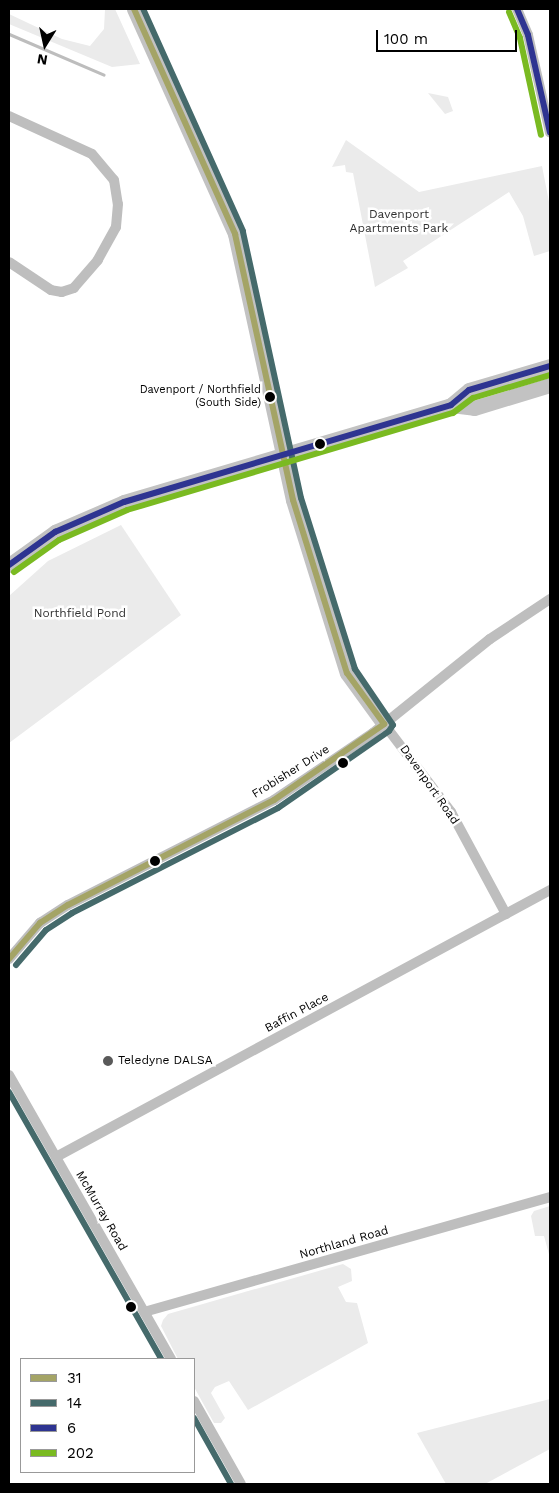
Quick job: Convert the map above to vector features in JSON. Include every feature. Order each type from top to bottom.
[{"type":"street","name":"Davenport Road","points":[[134,9],[235,234],[282,456],[343,662],[356,689],[451,812],[506,914]]},
{"type":"street","points":[[517,9],[528,35],[550,133]]},
{"type":"street","points":[[9,116],[92,154],[114,180],[118,204],[116,226],[98,260],[74,288],[51,290],[9,262]]},
{"type":"street","points":[[452,405],[469,390],[550,366]]},
{"type":"street","points":[[9,565],[55,532],[116,505],[452,405],[474,408],[550,385]]},
{"type":"street","name":"Frobisher Drive","points":[[9,959],[40,924],[68,905],[274,800],[384,724],[490,639],[550,599]]},
{"type":"street","name":"Baffin Place","points":[[56,1158],[550,890]]},
{"type":"street","name":"McMurray Road","points":[[9,1075],[169,1358]]},
{"type":"street","name":"Northland Road","points":[[144,1312],[550,1197]]},
{"type":"street","points":[[195,1402],[241,1484]]},
{"type":"green space","points":[[105,9],[115,9],[140,64],[112,67],[9,24],[9,14],[62,39],[90,46],[104,29]]},
{"type":"green space","points":[[428,93],[448,97],[453,111],[445,114]]},
{"type":"green space","name":"Davenport Apartments Park","points":[[346,140],[419,192],[542,166],[550,207],[550,251],[534,256],[523,216],[509,192],[403,261],[408,268],[375,287],[353,173],[346,172],[345,165],[332,167]]},
{"type":"green space","name":"Northfield Pond","points":[[121,525],[181,615],[9,743],[9,596],[48,561]]},
{"type":"green space","points":[[550,1206],[550,1258],[544,1236],[535,1236],[531,1216],[534,1211]]},
{"type":"green space","points":[[343,1264],[351,1269],[352,1281],[338,1287],[346,1302],[357,1303],[368,1343],[248,1410],[229,1381],[215,1387],[211,1393],[225,1418],[221,1423],[214,1423],[195,1389],[195,1358],[177,1358],[161,1326],[168,1314]]},
{"type":"green space","points":[[550,1399],[550,1449],[485,1484],[446,1484],[417,1433]]},
{"type":"waterway","points":[[9,34],[104,75]]},
{"type":"transit line","name":"31","points":[[134,9],[235,234],[293,500],[347,673],[384,724]]},
{"type":"transit line","name":"14","points":[[16,965],[46,930],[72,913],[278,808],[389,731],[393,725],[355,669],[301,498],[243,231],[143,9]]},
{"type":"transit line","name":"6","points":[[517,9],[528,35],[550,133]]},
{"type":"transit line","name":"202","points":[[509,12],[520,38],[541,135]]},
{"type":"transit line","name":"6","points":[[9,565],[55,532],[124,502],[451,405],[469,390],[550,366]]},
{"type":"transit line","name":"202","points":[[14,572],[59,540],[127,510],[453,413],[473,398],[550,375]]},
{"type":"transit line","name":"31","points":[[9,959],[40,923],[68,905],[274,800],[384,724]]},
{"type":"transit line","name":"14","points":[[9,1092],[160,1358]]},
{"type":"transit line","name":"14","points":[[195,1420],[231,1484]]},
{"type":"place","name":"Davenport / Northfield (South Side)","points":[[270,397]]},
{"type":"place","name":"Teledyne DALSA","points":[[108,1061]]}]
